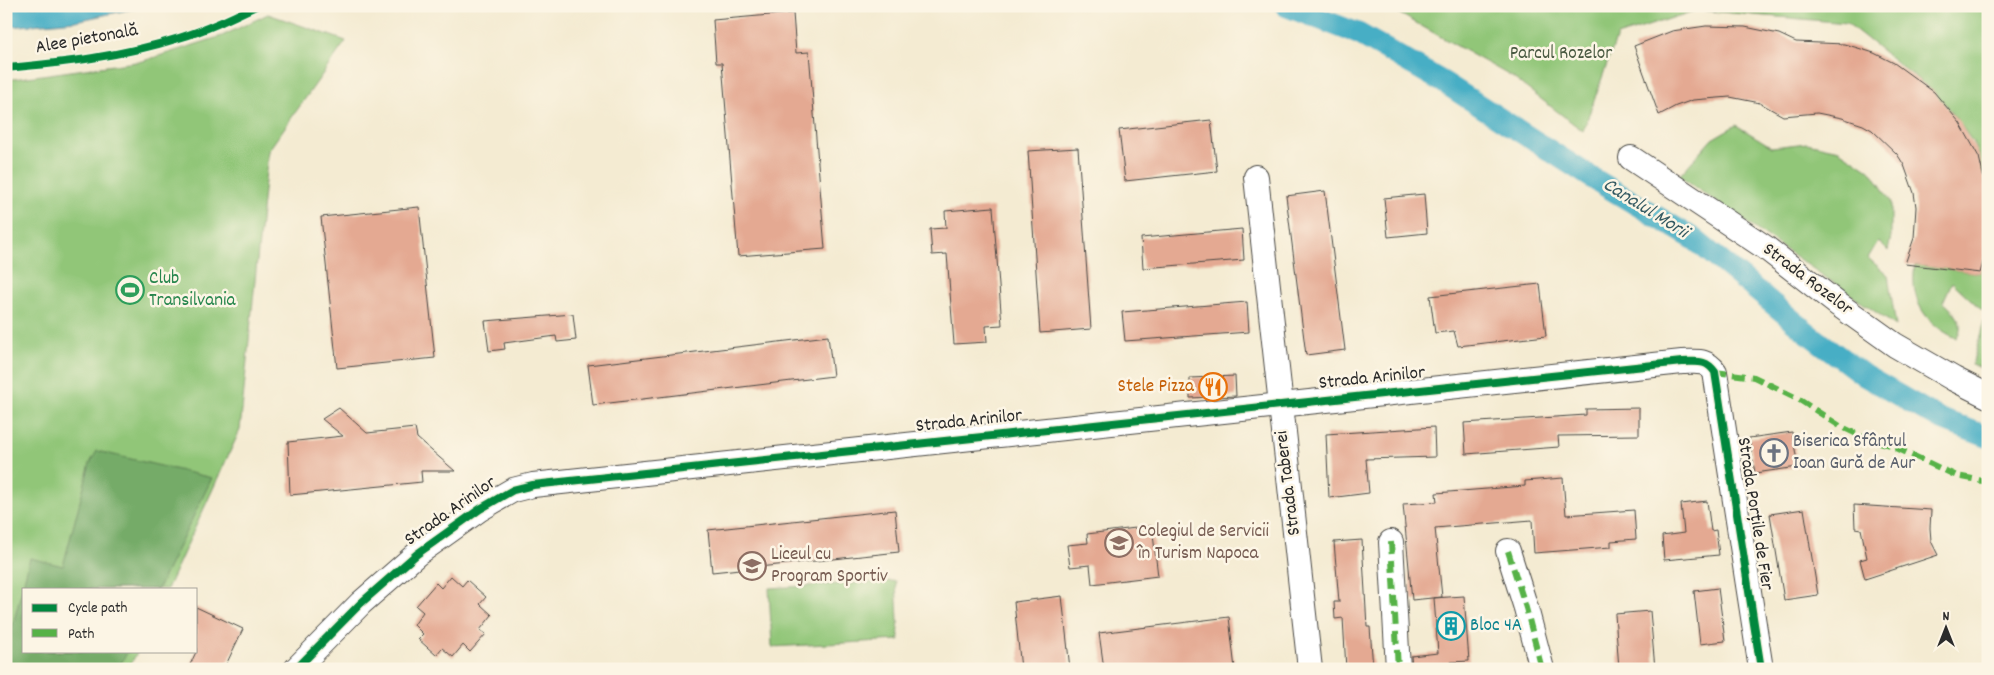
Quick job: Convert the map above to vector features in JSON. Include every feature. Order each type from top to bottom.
[{"type":"street","name":"Strada Rozelor","points":[[1631,158],[1766,248],[1839,305],[1895,344],[1954,379],[1988,396]]},
{"type":"street","name":"Strada Taberei","points":[[1256,177],[1310,669]]},
{"type":"street","name":"Strada Arinilor","points":[[296,669],[361,603],[417,554],[480,509],[512,490],[533,485],[1682,362],[1700,362],[1710,365]]},
{"type":"street","name":"Strada Porțile de Fier","points":[[1710,365],[1715,372],[1761,669]]},
{"type":"street","points":[[1391,542],[1398,669]]},
{"type":"street","points":[[1508,551],[1526,608],[1542,669]]},
{"type":"green space","name":"Parcul Rozelor","points":[[1386,6],[1988,6],[1988,196],[1979,157],[1972,141],[1948,107],[1934,92],[1847,23],[1697,10],[1617,36],[1583,131],[1512,77]]},
{"type":"green space","name":"Club Transilvania","points":[[268,14],[346,41],[268,151],[240,430],[167,588],[22,588],[22,652],[137,652],[128,669],[6,669],[6,80],[143,61],[222,36]]},
{"type":"green space","points":[[1736,125],[1772,147],[1807,143],[1839,150],[1872,172],[1891,202],[1891,237],[1888,251],[1878,241],[1868,258],[1888,275],[1896,326],[1679,176],[1712,139]]},
{"type":"green space","points":[[1988,246],[1988,370],[1972,365],[1986,314],[1952,282],[1943,302],[1951,309],[1960,323],[1959,333],[1956,338],[1936,326],[1928,318],[1917,300],[1914,278],[1915,265],[1980,273]]},
{"type":"green space","points":[[97,451],[212,478],[158,588],[22,588],[30,558],[63,566],[90,463]]},
{"type":"green space","points":[[896,581],[899,640],[772,647],[769,588]]},
{"type":"green space","points":[[22,589],[22,652],[127,652],[118,669],[6,669],[6,652]]},
{"type":"water","points":[[6,6],[147,6],[76,21],[6,27]]},
{"type":"building","points":[[793,13],[796,53],[809,52],[825,249],[738,256],[722,63],[716,63],[713,20]]},
{"type":"building","points":[[1706,26],[1745,27],[1779,34],[1796,42],[1844,44],[1858,48],[1874,53],[1894,63],[1934,92],[1960,123],[1979,157],[1988,196],[1988,246],[1980,273],[1905,264],[1914,238],[1916,207],[1914,193],[1904,165],[1897,154],[1872,130],[1863,125],[1817,113],[1783,116],[1760,103],[1730,97],[1693,100],[1659,115],[1634,46],[1672,31]]},
{"type":"building","points":[[1211,120],[1217,171],[1125,181],[1119,130]]},
{"type":"building","points":[[1078,148],[1091,329],[1040,333],[1028,151]]},
{"type":"building","points":[[1325,191],[1345,350],[1306,355],[1286,196]]},
{"type":"building","points":[[1424,194],[1427,233],[1388,237],[1384,198]]},
{"type":"building","points":[[419,207],[435,358],[337,368],[321,217]]},
{"type":"building","points":[[993,207],[1002,325],[986,326],[987,342],[954,344],[947,254],[932,255],[930,229],[946,228],[945,211]]},
{"type":"building","points":[[1242,229],[1244,260],[1143,268],[1141,238]]},
{"type":"building","points":[[1540,284],[1546,336],[1458,346],[1454,331],[1435,333],[1430,296]]},
{"type":"building","points":[[1247,302],[1249,332],[1125,341],[1122,312]]},
{"type":"building","points":[[573,314],[576,340],[557,342],[556,336],[504,343],[505,349],[489,351],[485,321]]},
{"type":"building","points":[[828,336],[833,376],[593,405],[588,365]]},
{"type":"building","name":"Stele Pizza","points":[[1235,376],[1236,396],[1190,398],[1190,378]]},
{"type":"building","points":[[339,408],[367,433],[415,428],[417,438],[455,471],[421,471],[422,482],[290,495],[288,442],[343,436],[322,419]]},
{"type":"building","points":[[1639,408],[1639,435],[1558,436],[1559,447],[1466,454],[1464,423],[1586,415],[1586,409]]},
{"type":"building","points":[[1434,427],[1435,457],[1366,459],[1369,493],[1329,498],[1326,434]]},
{"type":"building","name":"Biserica Sfântul Ioan Gură de Aur","points":[[1792,432],[1798,467],[1755,473],[1749,438]]},
{"type":"building","points":[[1563,478],[1566,515],[1634,510],[1636,539],[1611,541],[1611,547],[1534,553],[1532,520],[1435,528],[1442,597],[1412,600],[1403,504],[1437,502],[1436,493],[1525,486],[1525,481]]},
{"type":"building","points":[[1707,501],[1711,531],[1716,530],[1719,555],[1664,560],[1662,536],[1684,533],[1681,504]]},
{"type":"building","points":[[1854,505],[1931,510],[1931,541],[1938,555],[1865,579],[1860,560],[1867,558],[1861,529],[1855,528]]},
{"type":"building","points":[[1804,509],[1818,595],[1784,600],[1770,514]]},
{"type":"building","points":[[895,510],[899,552],[712,572],[708,530]]},
{"type":"building","points":[[1152,526],[1158,576],[1092,584],[1090,565],[1070,567],[1067,545],[1088,543],[1087,534]]},
{"type":"building","points":[[1362,540],[1367,627],[1370,627],[1373,669],[1346,669],[1343,618],[1335,619],[1334,602],[1339,602],[1334,542]]},
{"type":"building","points":[[451,576],[462,586],[467,580],[486,597],[480,604],[492,615],[480,630],[486,634],[470,652],[463,645],[453,657],[442,648],[436,655],[418,639],[423,634],[414,625],[423,612],[416,606],[436,583],[441,588]]},
{"type":"building","points":[[1718,588],[1725,641],[1700,644],[1694,591]]},
{"type":"building","points":[[1062,596],[1070,669],[1021,669],[1014,602]]},
{"type":"building","name":"Bloc 4A","points":[[1464,596],[1469,661],[1451,662],[1451,669],[1412,669],[1411,656],[1438,653],[1434,598]]},
{"type":"building","points":[[198,608],[243,629],[224,669],[188,669],[196,652],[198,652]]},
{"type":"building","points":[[1650,611],[1655,669],[1619,669],[1615,614]]},
{"type":"building","points":[[1229,617],[1235,669],[1104,669],[1099,633]]},
{"type":"waterway","name":"Canalul Morii","points":[[1286,6],[1359,34],[1443,82],[1594,179],[1694,239],[1813,337],[1865,376],[1940,419],[1988,437]]},
{"type":"marked path","points":[[1715,372],[1754,377],[1795,397],[1840,426],[1865,438],[1890,445],[1957,476],[1988,482]]},
{"type":"marked path","points":[[1391,542],[1398,669]]},
{"type":"marked path","points":[[1508,551],[1526,608],[1542,669]]},
{"type":"cycle path","name":"Alee pietonală","points":[[6,68],[71,61],[136,50],[199,31],[256,6]]},
{"type":"cycle path","points":[[296,669],[361,603],[417,554],[480,509],[513,490],[533,485],[1682,362],[1705,363],[1715,372],[1761,669]]},
{"type":"place","name":"Club Transilvania","points":[[130,290]]},
{"type":"place","name":"Stele Pizza","points":[[1213,387]]},
{"type":"place","name":"Biserica Sfântul Ioan Gură de Aur","points":[[1774,453]]},
{"type":"place","name":"Colegiul de Servicii în Turism Napoca","points":[[1119,543]]},
{"type":"place","name":"Liceul cu Program Sportiv","points":[[752,566]]},
{"type":"place","name":"Bloc 4A","points":[[1451,626]]}]
